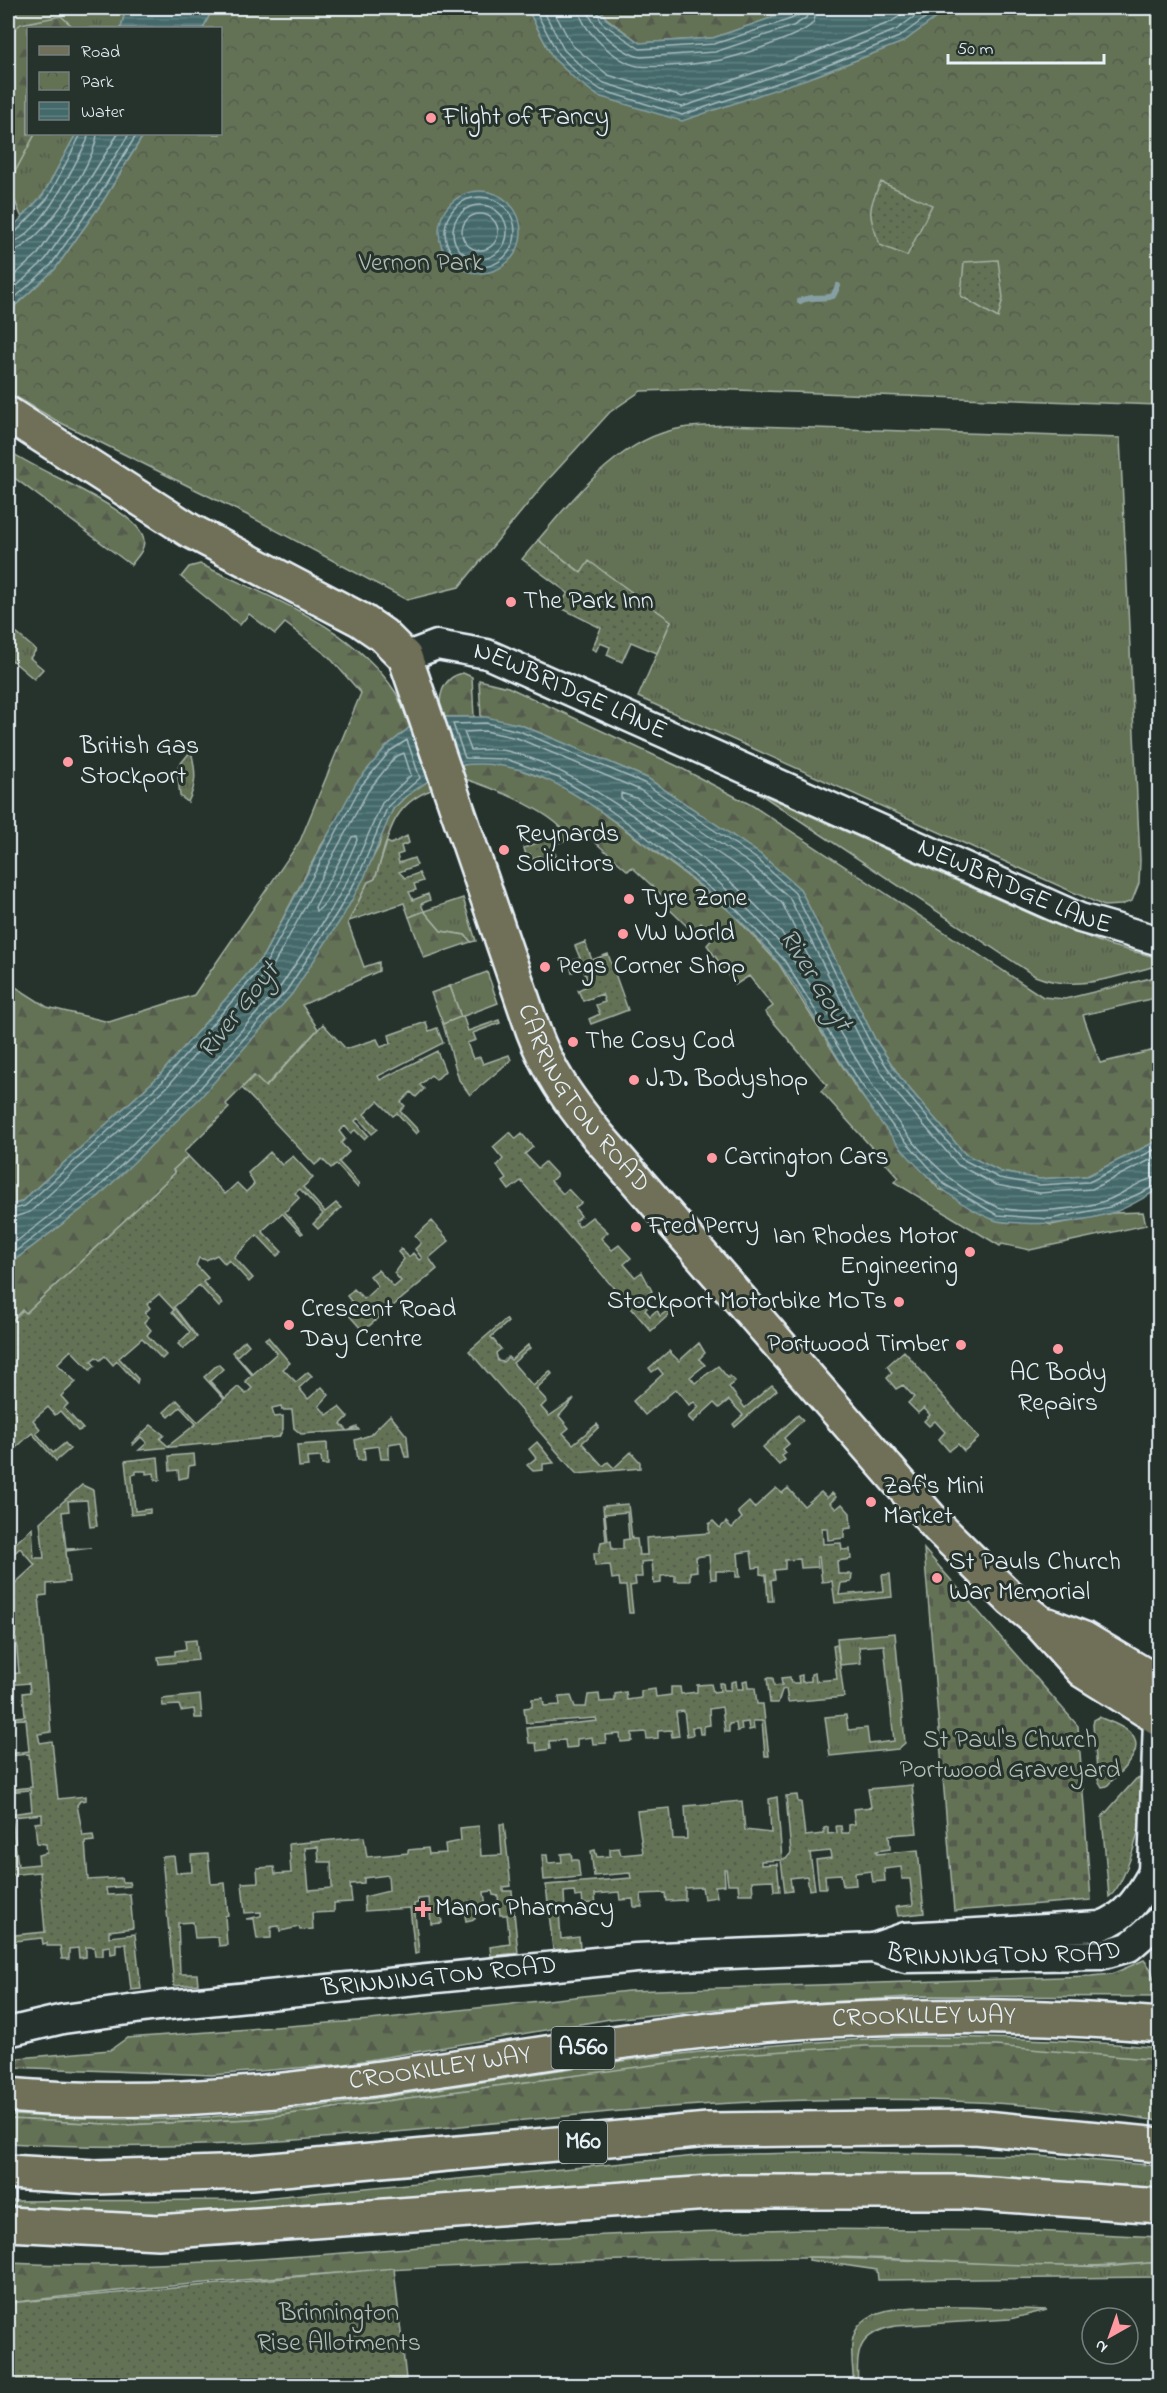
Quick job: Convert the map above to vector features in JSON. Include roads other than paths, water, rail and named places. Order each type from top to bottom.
[{"type":"main road","points":[[8,414],[189,530],[361,620],[383,635],[405,657]]},
{"type":"main road","name":"CARRINGTON ROAD","points":[[405,657],[545,1064],[556,1081],[597,1135],[919,1506],[974,1564],[1038,1621],[1083,1671],[1159,1718]]},
{"type":"main road","name":"CARRINGTON ROAD","points":[[1038,1621],[1084,1639],[1160,1684]]},
{"type":"main road","name":"CROOKILLEY WAY","points":[[8,2095],[145,2100],[282,2091],[394,2077],[657,2036],[799,2022],[942,2018],[1061,2018],[1160,2025]]},
{"type":"main road","name":"M60","points":[[8,2172],[95,2177],[251,2172],[708,2130],[975,2127],[1160,2145]]},
{"type":"main road","name":"M60","points":[[8,2224],[158,2232],[724,2192],[964,2192],[1160,2205]]},
{"type":"street","name":"NEWBRIDGE LANE","points":[[405,657],[437,645],[487,654],[1080,918],[1160,941]]},
{"type":"street","points":[[1156,1866],[1159,1718]]},
{"type":"street","name":"BRINNINGTON ROAD","points":[[8,2032],[63,2019],[158,2006],[625,1959],[873,1948],[905,1937],[1100,1926],[1121,1917],[1130,1908],[1156,1866]]},
{"type":"street","name":"BRINNINGTON ROAD","points":[[873,1948],[906,1958],[1101,1955],[1129,1947],[1160,1920]]},
{"type":"water","points":[[126,8],[213,8],[204,27],[121,27]]},
{"type":"water","points":[[527,8],[600,8],[606,19],[640,43],[713,38],[800,8],[949,8],[903,42],[815,76],[682,121],[598,96],[553,58]]},
{"type":"water","points":[[75,135],[143,135],[103,201],[55,269],[8,312],[8,232],[43,195]]},
{"type":"water","points":[[480,191],[496,194],[509,203],[518,216],[521,232],[518,248],[509,261],[496,270],[480,273],[464,270],[451,261],[442,248],[439,232],[442,216],[451,203],[464,194]]},
{"type":"water","name":"River Goyt","points":[[443,717],[486,717],[521,725],[647,778],[760,854],[800,889],[875,1039],[902,1080],[965,1154],[1001,1172],[1039,1179],[1087,1176],[1159,1140],[1159,1189],[1117,1211],[1066,1222],[1032,1224],[1000,1222],[967,1207],[943,1190],[900,1147],[864,1098],[779,963],[722,904],[658,853],[561,786],[503,766],[461,765]]},
{"type":"water","name":"River Goyt","points":[[410,727],[428,781],[405,797],[393,809],[364,878],[343,916],[292,994],[200,1098],[99,1196],[8,1265],[8,1206],[21,1202],[158,1077],[263,956],[356,783],[386,747]]},
{"type":"waterway","points":[[800,301],[833,296],[838,286]]},
{"type":"place","name":"Flight of Fancy","points":[[431,118]]},
{"type":"place","name":"The Park Inn","points":[[511,602]]},
{"type":"place","name":"British Gas Stockport","points":[[68,762]]},
{"type":"place","name":"Reynards Solicitors","points":[[504,850]]},
{"type":"place","name":"Tyre Zone","points":[[629,899]]},
{"type":"place","name":"VW World","points":[[623,934]]},
{"type":"place","name":"Pegs Corner Shop","points":[[545,967]]},
{"type":"place","name":"The Cosy Cod","points":[[573,1042]]},
{"type":"place","name":"J.D. Bodyshop","points":[[634,1080]]},
{"type":"place","name":"Carrington Cars","points":[[712,1158]]},
{"type":"place","name":"Fred Perry","points":[[636,1227]]},
{"type":"place","name":"Ian Rhodes Motor Engineering","points":[[970,1252]]},
{"type":"place","name":"Stockport Motorbike MOTs","points":[[899,1302]]},
{"type":"place","name":"Crescent Road Day Centre","points":[[289,1325]]},
{"type":"place","name":"Portwood Timber","points":[[961,1345]]},
{"type":"place","name":"AC Body Repairs","points":[[1058,1349]]},
{"type":"place","name":"Zaf's Mini Market","points":[[871,1502]]},
{"type":"place","name":"St Pauls Church War Memorial","points":[[937,1578]]},
{"type":"place","name":"Manor Pharmacy","points":[[423,1909]]},
{"type":"park label","name":"Vernon Park","points":[[421,264]]},
{"type":"park label","name":"St Paul's Church Portwood Graveyard","points":[[1010,1756]]},
{"type":"park label","name":"Brinnington Rise Allotments","points":[[339,2329]]}]
